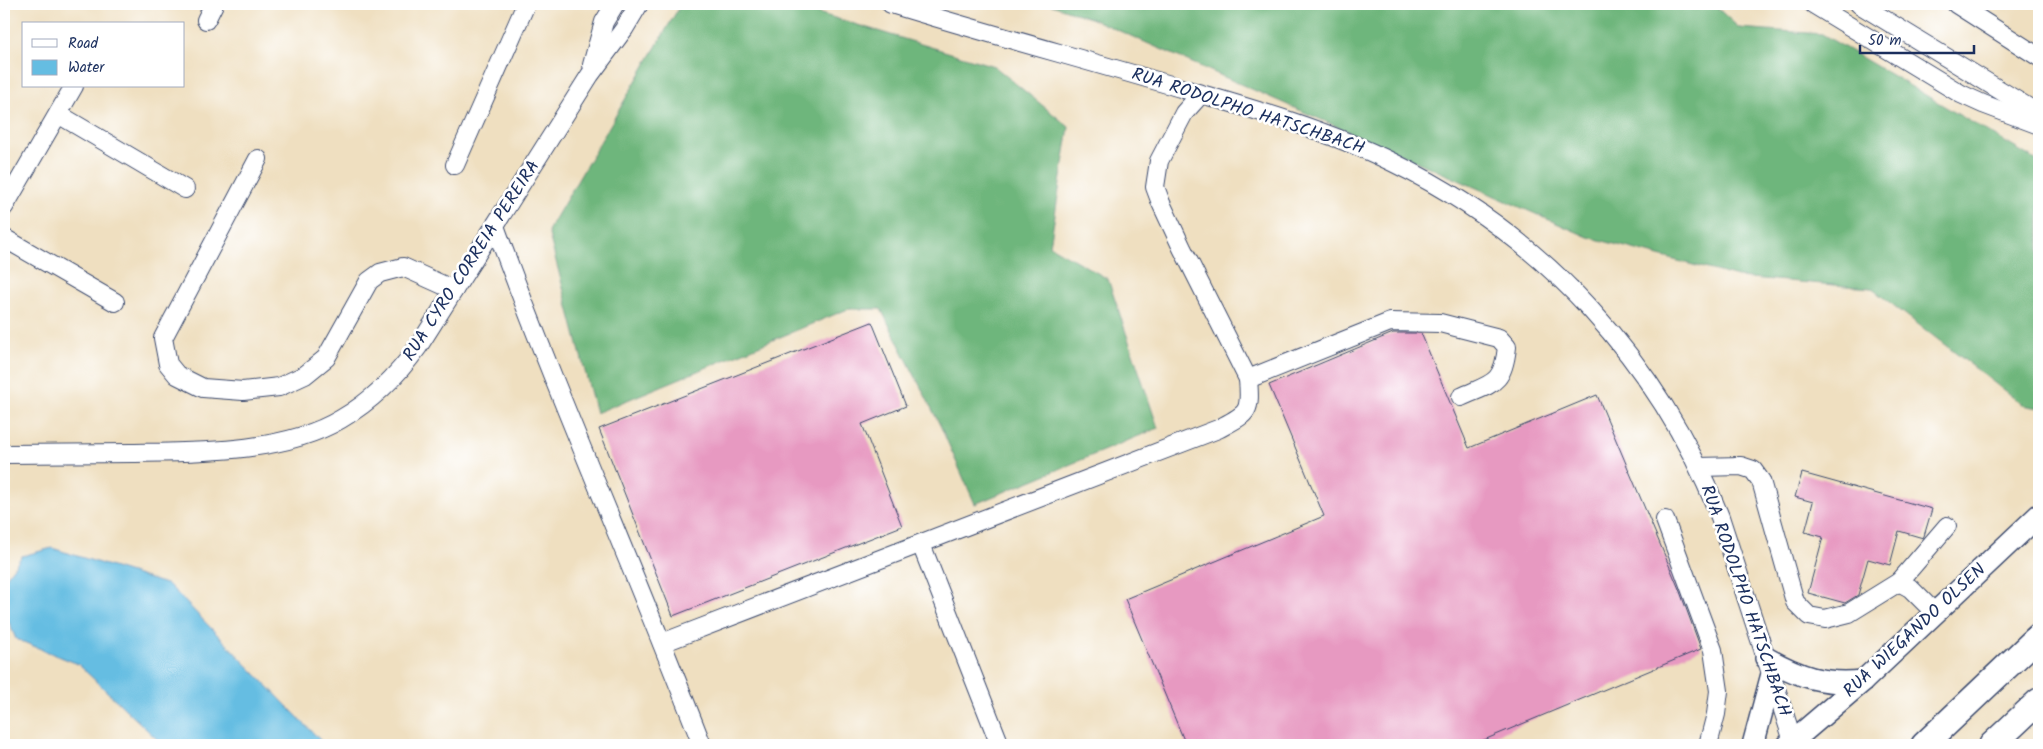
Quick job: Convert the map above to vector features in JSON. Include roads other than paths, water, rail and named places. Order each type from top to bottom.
[{"type":"highway","points":[[1924,745],[2039,636]]},
{"type":"highway","points":[[1992,745],[2039,701]]},
{"type":"main road","name":"RUA WIEGANDO OLSEN","points":[[1790,743],[1863,681],[2039,515]]},
{"type":"main road","points":[[1753,745],[1769,666],[1811,679],[1844,683],[1863,681]]},
{"type":"street","points":[[206,20],[214,4]]},
{"type":"street","points":[[455,164],[526,4]]},
{"type":"street","name":"RUA CYRO CORREIA PEREIRA","points":[[590,75],[604,22],[615,4]]},
{"type":"street","name":"RUA CYRO CORREIA PEREIRA","points":[[4,454],[199,452],[256,446],[313,432],[340,420],[388,384],[418,347],[590,75],[624,29],[639,4]]},
{"type":"street","name":"RUA RODOLPHO HATSCHBACH","points":[[891,4],[1201,94],[1312,129],[1372,153],[1431,183],[1508,232],[1566,283],[1621,343],[1655,391],[1698,467],[1720,517],[1769,666],[1790,743]]},
{"type":"street","points":[[1813,4],[1961,94],[2039,125]]},
{"type":"street","points":[[1860,4],[2039,114]]},
{"type":"street","points":[[1956,4],[2039,57]]},
{"type":"street","points":[[4,207],[73,88]]},
{"type":"street","points":[[662,642],[1218,429],[1241,417],[1250,403],[1248,379],[1178,239],[1155,187],[1159,161],[1184,113],[1201,94]]},
{"type":"street","points":[[58,114],[185,189]]},
{"type":"street","points":[[258,159],[164,338],[168,364],[177,376],[204,388],[222,391],[279,387],[305,375],[326,358],[369,281],[380,272],[403,268],[454,290]]},
{"type":"street","points":[[495,226],[518,290],[662,642],[702,745]]},
{"type":"street","points":[[4,238],[115,302]]},
{"type":"street","points":[[1248,379],[1390,322],[1440,323],[1499,338],[1507,347],[1505,365],[1496,381],[1461,397]]},
{"type":"street","points":[[1698,467],[1740,466],[1753,470],[1761,481],[1795,602],[1809,616],[1825,619],[1849,613],[1900,582],[1947,526]]},
{"type":"street","points":[[1665,520],[1713,650],[1719,691],[1716,714],[1708,745]]},
{"type":"street","points":[[920,544],[1000,745]]},
{"type":"street","points":[[1900,582],[1910,588],[1935,613]]},
{"type":"water","points":[[52,548],[169,585],[325,745],[163,745],[78,664],[16,639],[4,611],[4,580],[22,556]]}]
